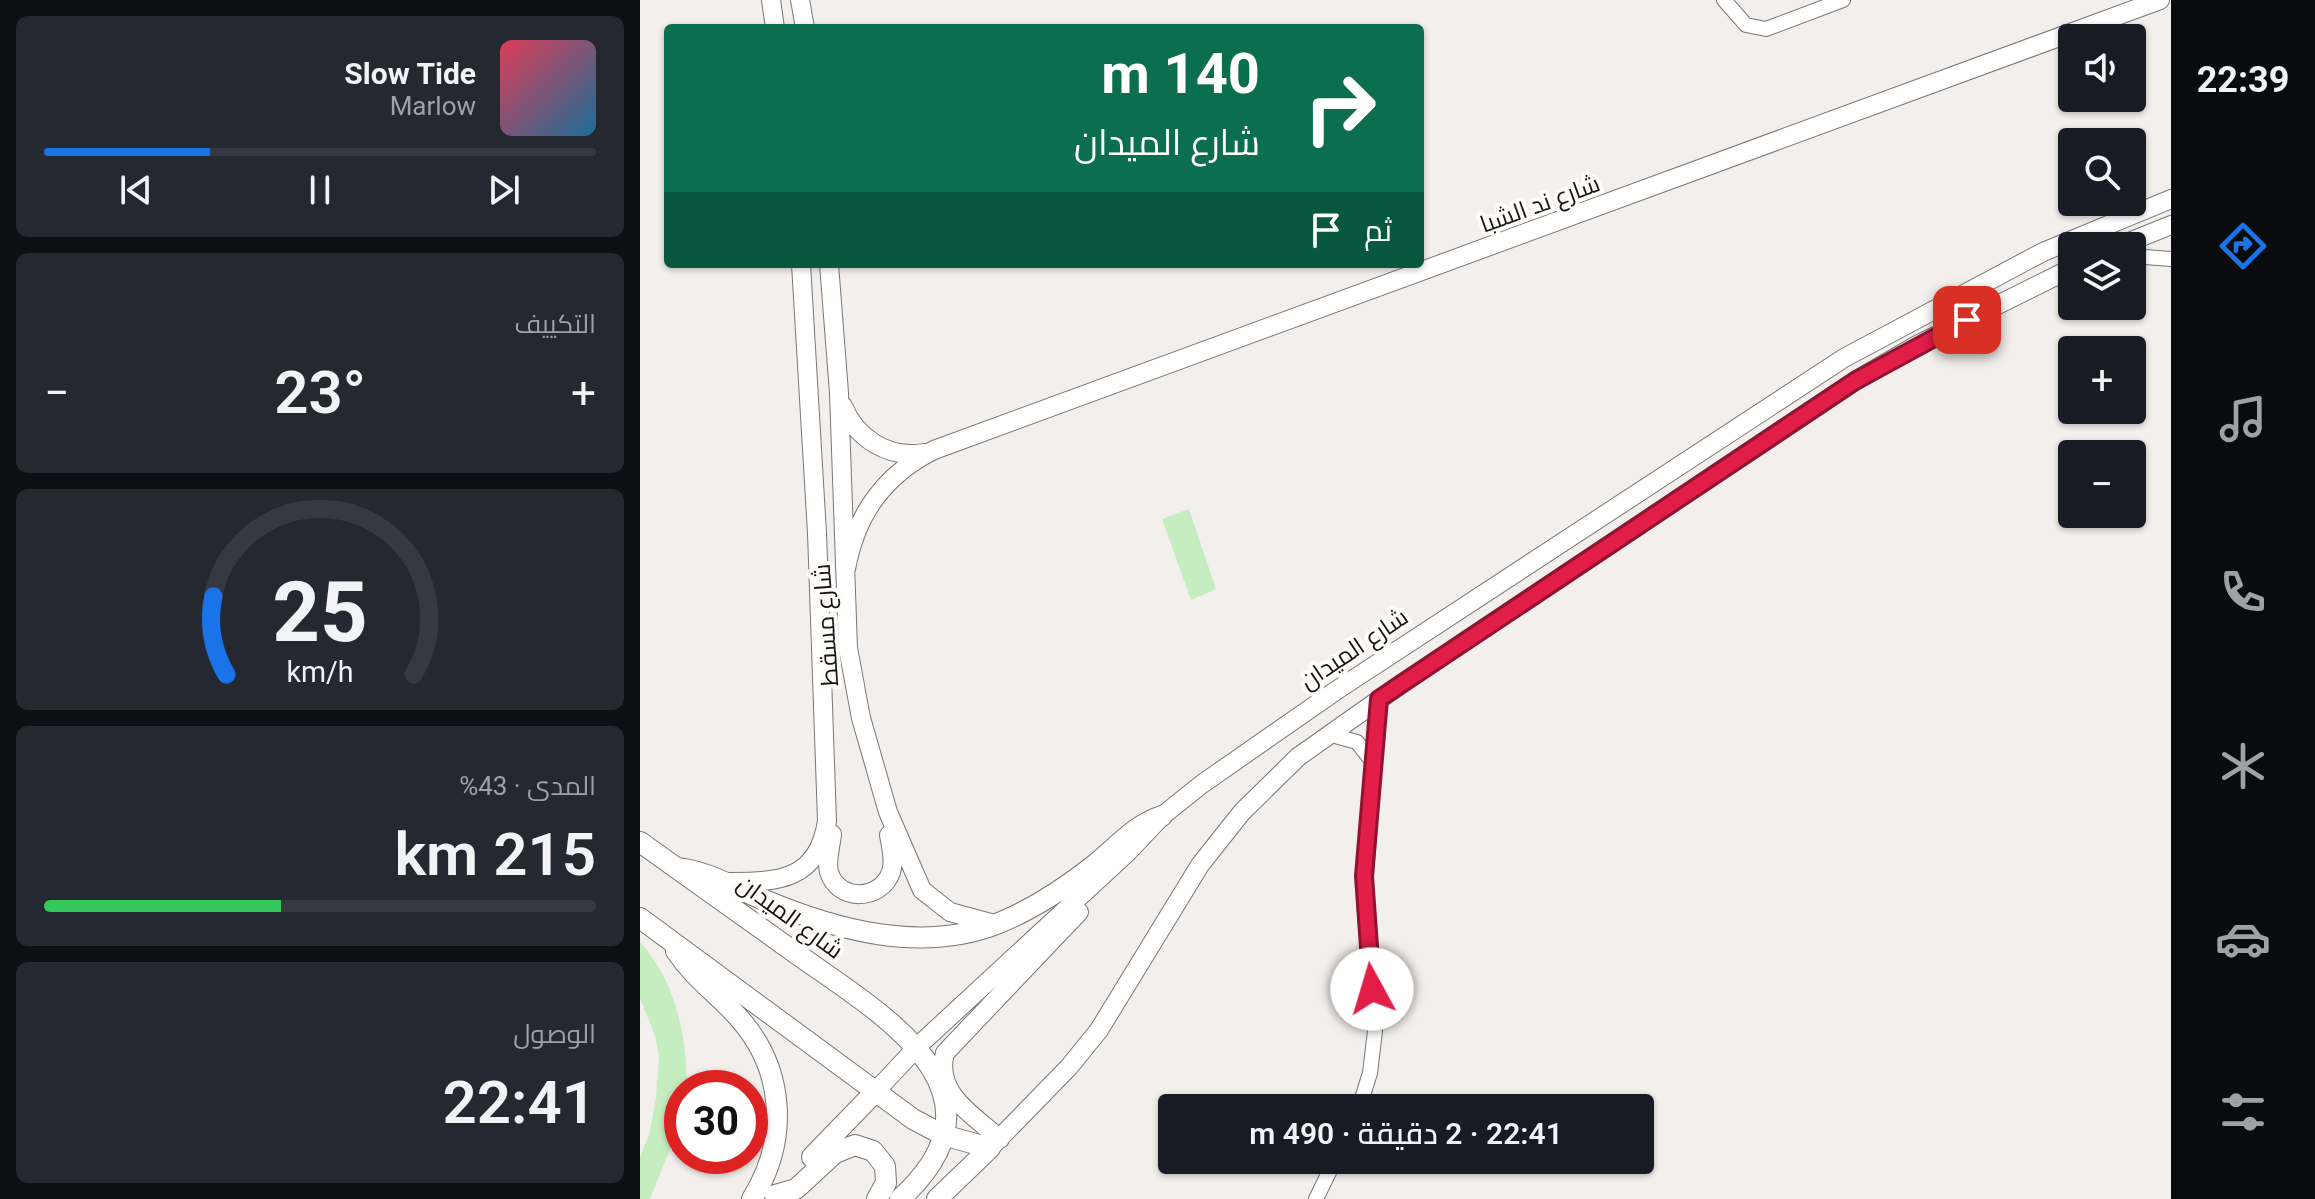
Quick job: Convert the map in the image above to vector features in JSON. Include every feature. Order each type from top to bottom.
[{"type":"main road","points":[[676,868],[726,882],[807,917],[873,933],[947,936],[994,924],[1069,883],[1141,825],[1162,816]]},
{"type":"main road","name":"شارع الميدان","points":[[640,842],[899,1029],[918,1046]]},
{"type":"main road","points":[[640,918],[913,1119],[943,1135],[995,1144]]},
{"type":"main road","points":[[667,938],[698,981],[749,1030],[771,1072],[778,1108],[776,1138],[767,1171],[752,1199]]},
{"type":"main road","points":[[900,1199],[933,1164],[943,1135],[942,1097],[933,1072],[918,1046]]},
{"type":"main road","points":[[773,1197],[876,1091]]},
{"type":"main road","points":[[937,1199],[995,1144]]},
{"type":"main road","points":[[773,1197],[796,1189],[835,1153],[855,1145],[873,1151],[885,1166],[886,1183],[877,1199]]},
{"type":"street","points":[[771,0],[774,24]]},
{"type":"street","points":[[800,0],[804,24]]},
{"type":"street","points":[[1724,0],[1746,25],[1766,29],[1843,0]]},
{"type":"street","name":"شارع ند الشبا","points":[[846,569],[857,526],[874,497],[897,473],[934,450],[2160,0]]},
{"type":"street","name":"شارع الميدان","points":[[918,1046],[1128,852],[1162,816],[1202,784],[1337,690],[1844,358],[2043,252],[2171,199]]},
{"type":"street","points":[[2146,235],[2171,225]]},
{"type":"street","points":[[2146,257],[2171,259]]},
{"type":"street","name":"شارع مسقط","points":[[726,882],[767,883],[787,878],[805,867],[822,843],[827,808],[817,533],[801,268]]},
{"type":"street","name":"شارع مسقط","points":[[829,268],[839,393],[853,686],[888,812],[911,867],[929,898],[960,916],[994,924]]},
{"type":"street","points":[[1128,852],[1125,863],[945,1053],[942,1070],[946,1088],[995,1144],[1069,1067],[1099,1030],[1217,842],[1269,784],[1328,734],[1855,381],[1917,345],[2058,274]]},
{"type":"street","points":[[2041,282],[2058,279]]},
{"type":"street","name":"شارع ند الشبا","points":[[839,393],[851,422],[874,444],[904,454],[934,450]]},
{"type":"street","points":[[1363,1094],[1370,1073],[1375,1031],[1364,903],[1379,699]]},
{"type":"street","points":[[1328,734],[1357,742],[1375,766]]},
{"type":"street","points":[[827,808],[832,826],[830,874],[845,891],[863,895],[879,889],[890,875],[893,857],[888,812]]},
{"type":"street","points":[[876,1091],[918,1046]]},
{"type":"street","points":[[1316,1199],[1328,1174]]},
{"type":"green space","points":[[1189,509],[1216,589],[1191,600],[1162,519]]},
{"type":"green space","points":[[640,942],[662,974],[677,1009],[686,1070],[664,1070],[664,1164],[650,1199],[640,1199],[640,1157],[649,1135],[656,1098],[659,1056],[655,1036],[640,998]]},
{"type":"route","points":[[1372,989],[1365,930],[1364,876],[1379,699],[1855,381],[1967,320]]}]
